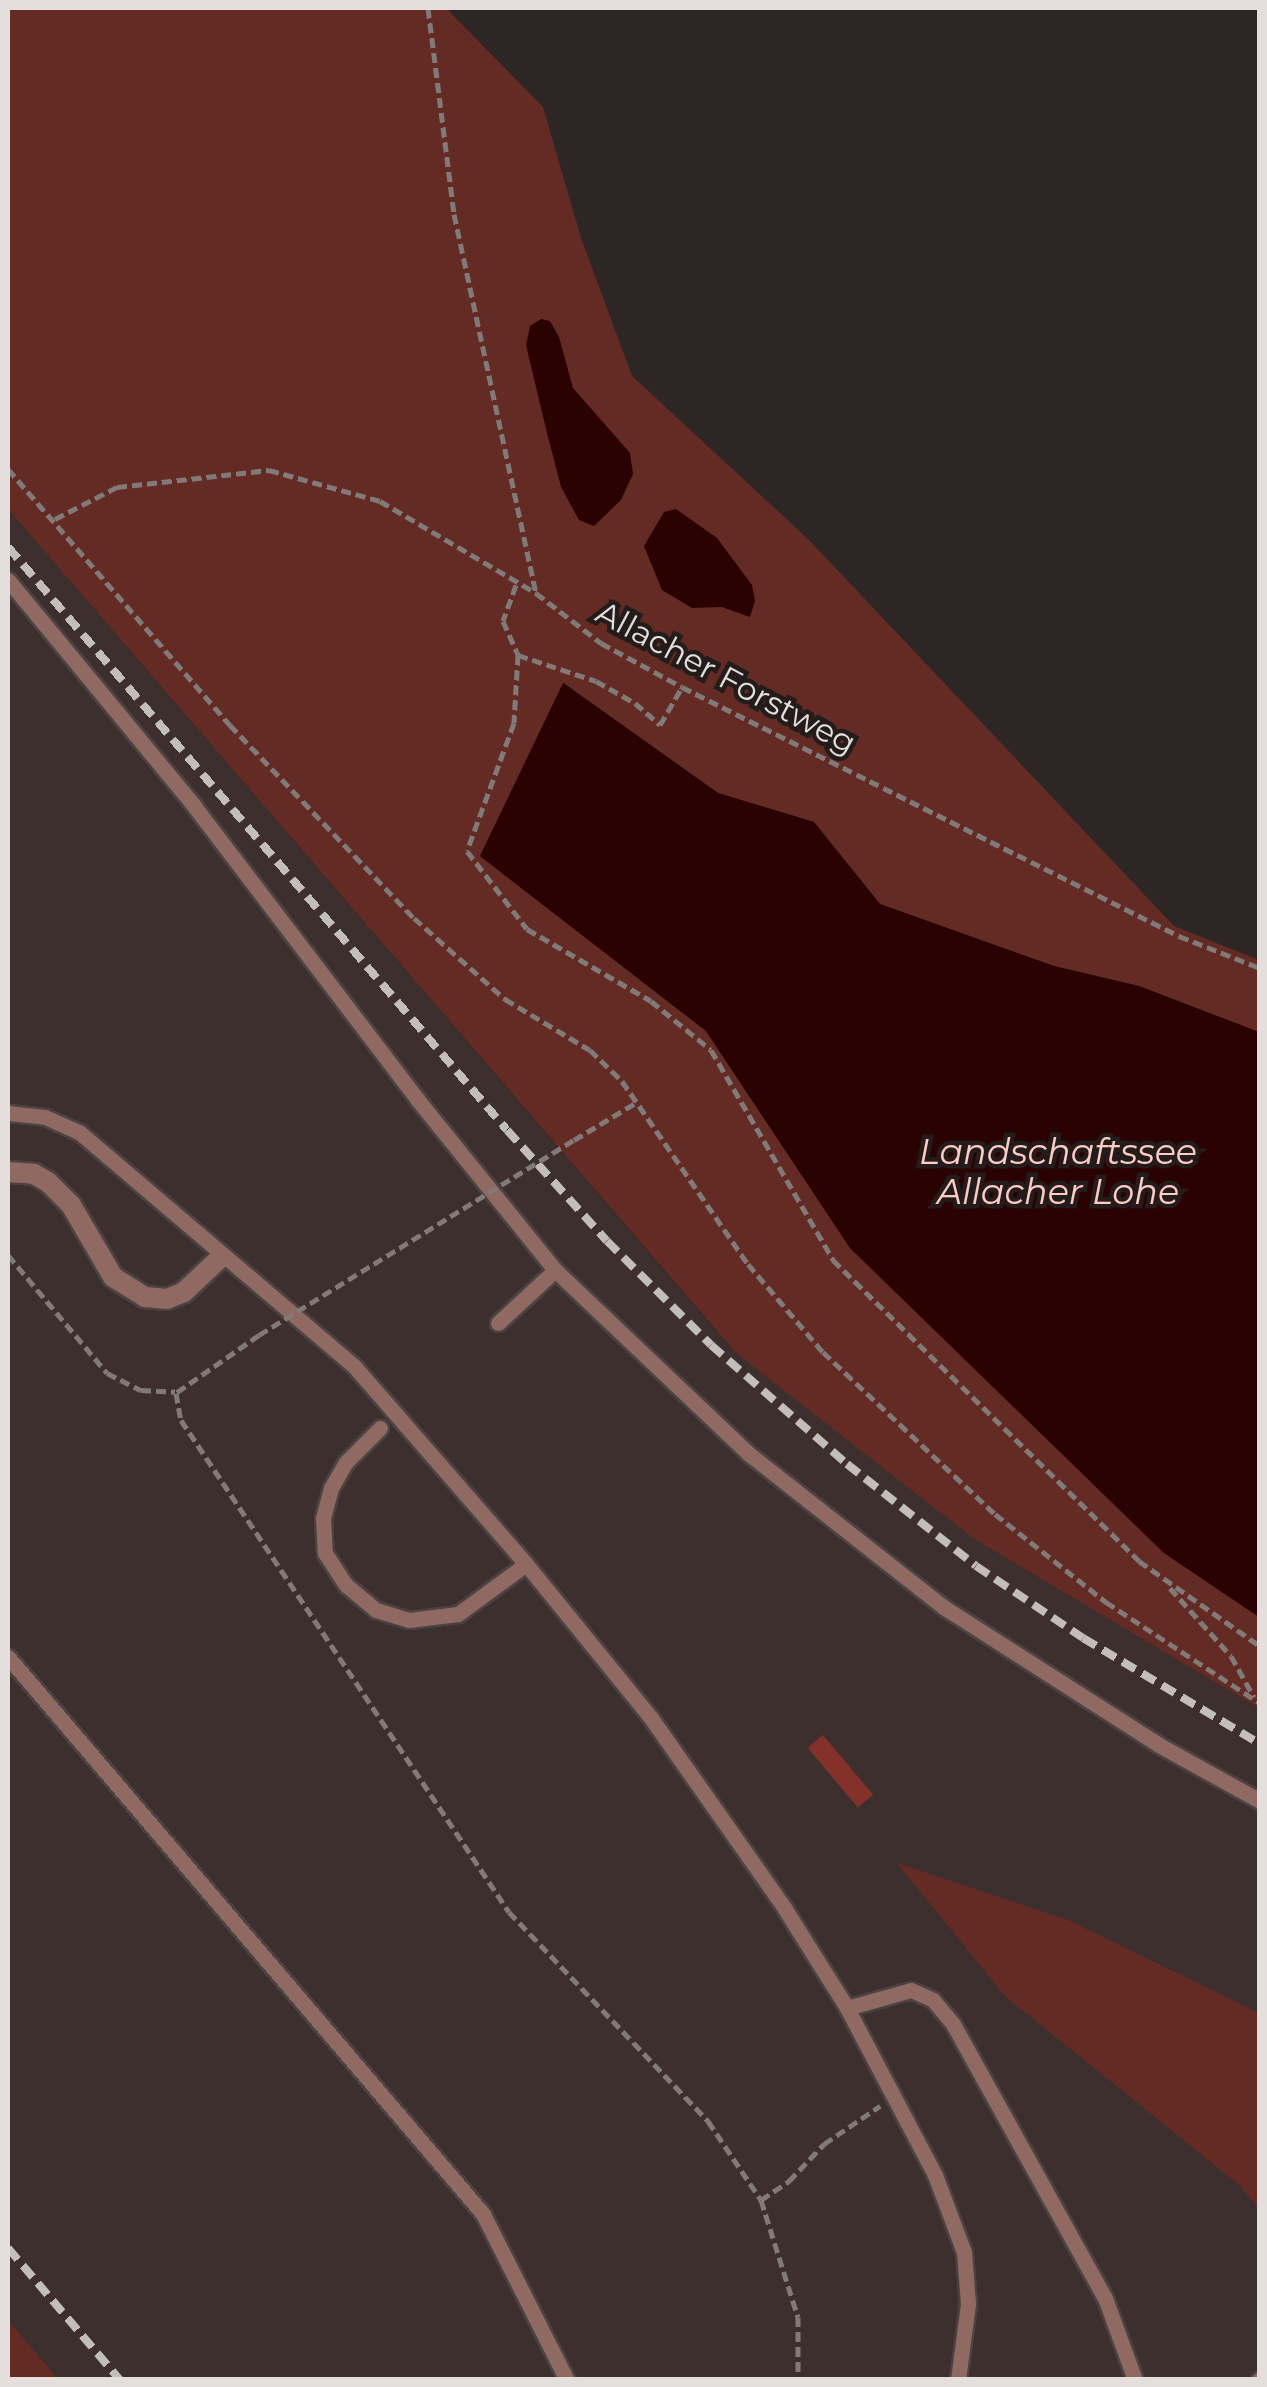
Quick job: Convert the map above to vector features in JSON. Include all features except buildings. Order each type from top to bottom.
[{"type":"street","points":[[8,1172],[34,1174],[48,1182],[71,1205],[113,1277],[145,1298],[167,1299],[184,1292],[221,1257]]},
{"type":"lane","points":[[8,580],[182,790],[416,1099],[556,1270],[749,1454],[945,1608],[1159,1746],[1260,1800]]},
{"type":"lane","points":[[8,1113],[45,1116],[79,1132],[221,1257],[354,1366],[526,1564],[651,1718],[785,1909],[847,2008],[935,2175],[964,2252],[968,2304],[958,2380]]},
{"type":"lane","points":[[498,1323],[556,1270]]},
{"type":"lane","points":[[380,1428],[346,1462],[331,1488],[323,1518],[325,1552],[346,1585],[376,1610],[409,1620],[458,1614],[526,1564]]},
{"type":"lane","points":[[8,1657],[484,2214],[567,2380]]},
{"type":"lane","points":[[847,2008],[911,1990],[932,2000],[953,2024],[1104,2298],[1134,2380]]},
{"type":"path","points":[[428,8],[454,214],[536,593]]},
{"type":"path","points":[[8,469],[55,518],[230,725],[414,918],[505,999],[590,1050],[637,1102],[748,1264],[822,1352],[994,1514],[1106,1602],[1258,1702]]},
{"type":"path","name":"Allacher Forstweg","points":[[55,518],[117,487],[269,470],[380,501],[516,585],[536,593],[602,643],[682,687],[1179,936],[1260,968]]},
{"type":"path","points":[[516,585],[502,620],[518,654],[514,724],[466,851],[527,928],[651,1001],[711,1050],[833,1260],[1164,1582],[1231,1656],[1258,1702]]},
{"type":"path","points":[[518,654],[596,681],[635,703],[660,725],[682,687]]},
{"type":"path","points":[[8,1255],[107,1373],[141,1390],[176,1392],[259,1335],[637,1102]]},
{"type":"path","points":[[176,1392],[180,1420],[509,1912],[708,2121],[761,2200],[798,2317],[798,2380]]},
{"type":"path","points":[[1164,1582],[1260,1646]]},
{"type":"path","points":[[761,2200],[789,2181],[824,2144],[894,2096]]},
{"type":"shaded area","points":[[8,8],[446,8],[543,107],[581,238],[632,376],[808,539],[1174,926],[1259,960],[1259,1032],[1139,986],[1054,966],[880,904],[814,822],[718,793],[564,683],[480,856],[706,1031],[850,1248],[1164,1553],[1259,1617],[1259,1708],[974,1539],[735,1352],[8,509]]},
{"type":"shaded area","points":[[8,509],[730,1347],[974,1539],[1259,1708],[1259,2379],[14,2380],[8,2372]]},
{"type":"shaded area","points":[[897,1863],[1068,1920],[1259,2013],[1259,2208],[1238,2184],[1005,1996]]},
{"type":"shaded area","points":[[8,2320],[58,2379],[8,2379]]},
{"type":"water","points":[[541,319],[550,321],[559,337],[573,388],[630,453],[633,474],[621,500],[594,526],[579,520],[561,487],[547,433],[526,345],[530,326]]},
{"type":"water","points":[[676,509],[717,538],[752,585],[755,601],[750,617],[722,607],[692,608],[662,590],[644,546],[664,512]]},
{"type":"water","name":"Landschaftssee Allacher Lohe","points":[[563,683],[718,793],[814,822],[880,904],[1054,966],[1139,986],[1259,1032],[1259,1617],[1164,1553],[850,1248],[706,1031],[480,856]]},
{"type":"railway","points":[[8,547],[507,1130],[607,1241],[711,1345],[847,1464],[976,1566],[1083,1638],[1260,1744]]},
{"type":"railway","points":[[8,2248],[120,2380]]}]
